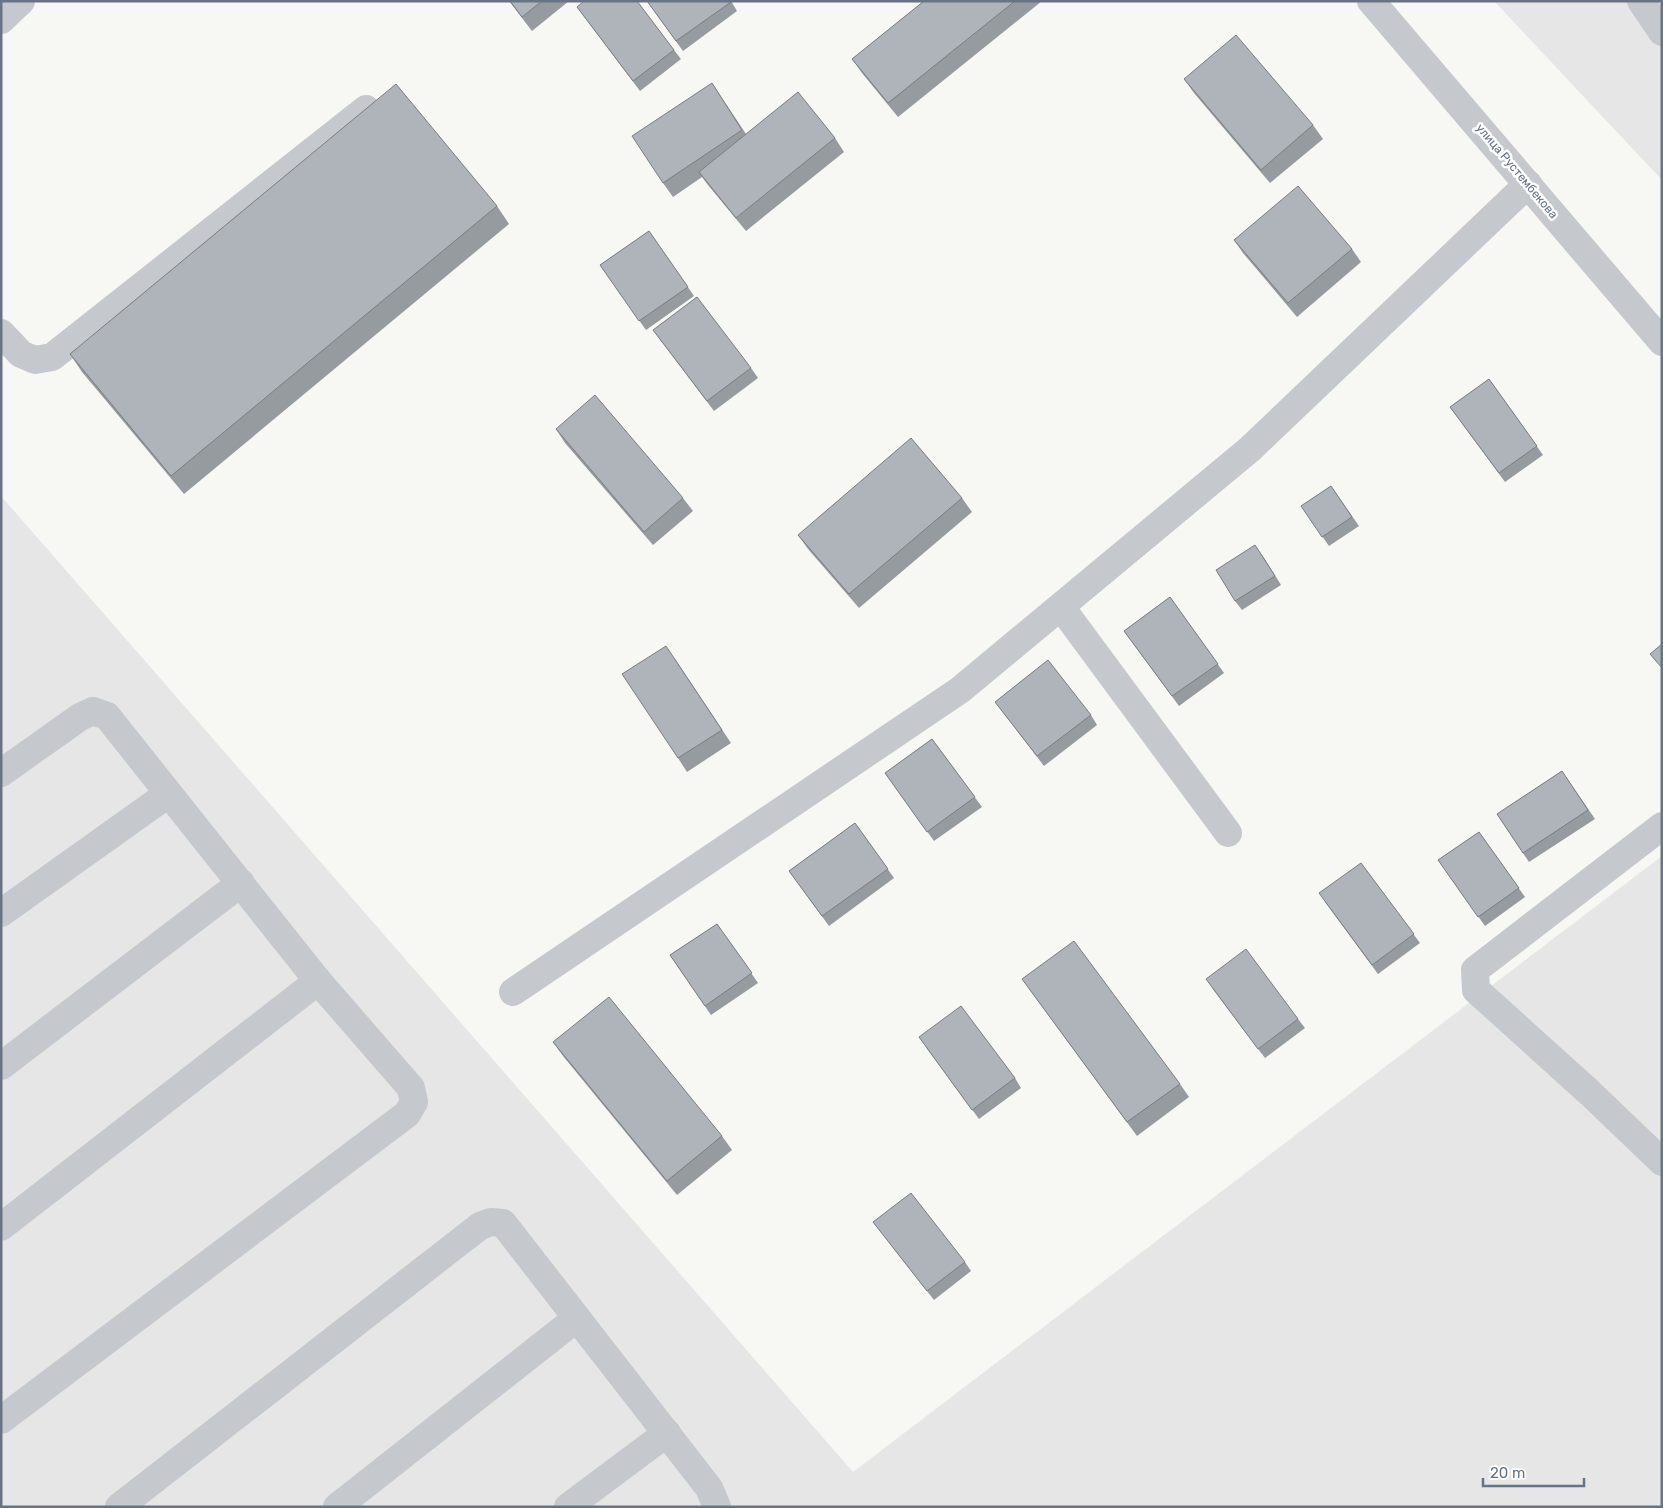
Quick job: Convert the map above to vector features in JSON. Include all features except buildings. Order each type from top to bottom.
[{"type":"street","points":[[1,20],[21,1]]},
{"type":"street","name":"улица Рустембекова","points":[[1371,1],[1662,342]]},
{"type":"street","points":[[1641,1],[1662,32]]},
{"type":"street","points":[[1,333],[21,354],[35,360],[52,357],[366,109]]},
{"type":"street","points":[[513,992],[960,690],[1250,449],[1528,184]]},
{"type":"street","points":[[1061,607],[1228,833]]},
{"type":"street","points":[[1,773],[80,717],[93,712],[107,716],[318,981],[411,1088],[414,1102],[407,1114],[1,1420]]},
{"type":"street","points":[[1,913],[168,794]]},
{"type":"street","points":[[1662,826],[1475,970],[1476,990],[1590,1093],[1662,1162]]},
{"type":"street","points":[[1,1066],[240,883]]},
{"type":"street","points":[[1,1227],[318,981]]},
{"type":"street","points":[[119,1507],[480,1226],[491,1222],[503,1223],[709,1488],[717,1507]]},
{"type":"street","points":[[337,1507],[577,1318]]},
{"type":"street","points":[[568,1507],[667,1433]]},
{"type":"shaded area","points":[[1494,1],[1662,1],[1662,180]]},
{"type":"shaded area","points":[[1,496],[853,1472],[1662,856],[1662,1507],[1,1507]]}]
